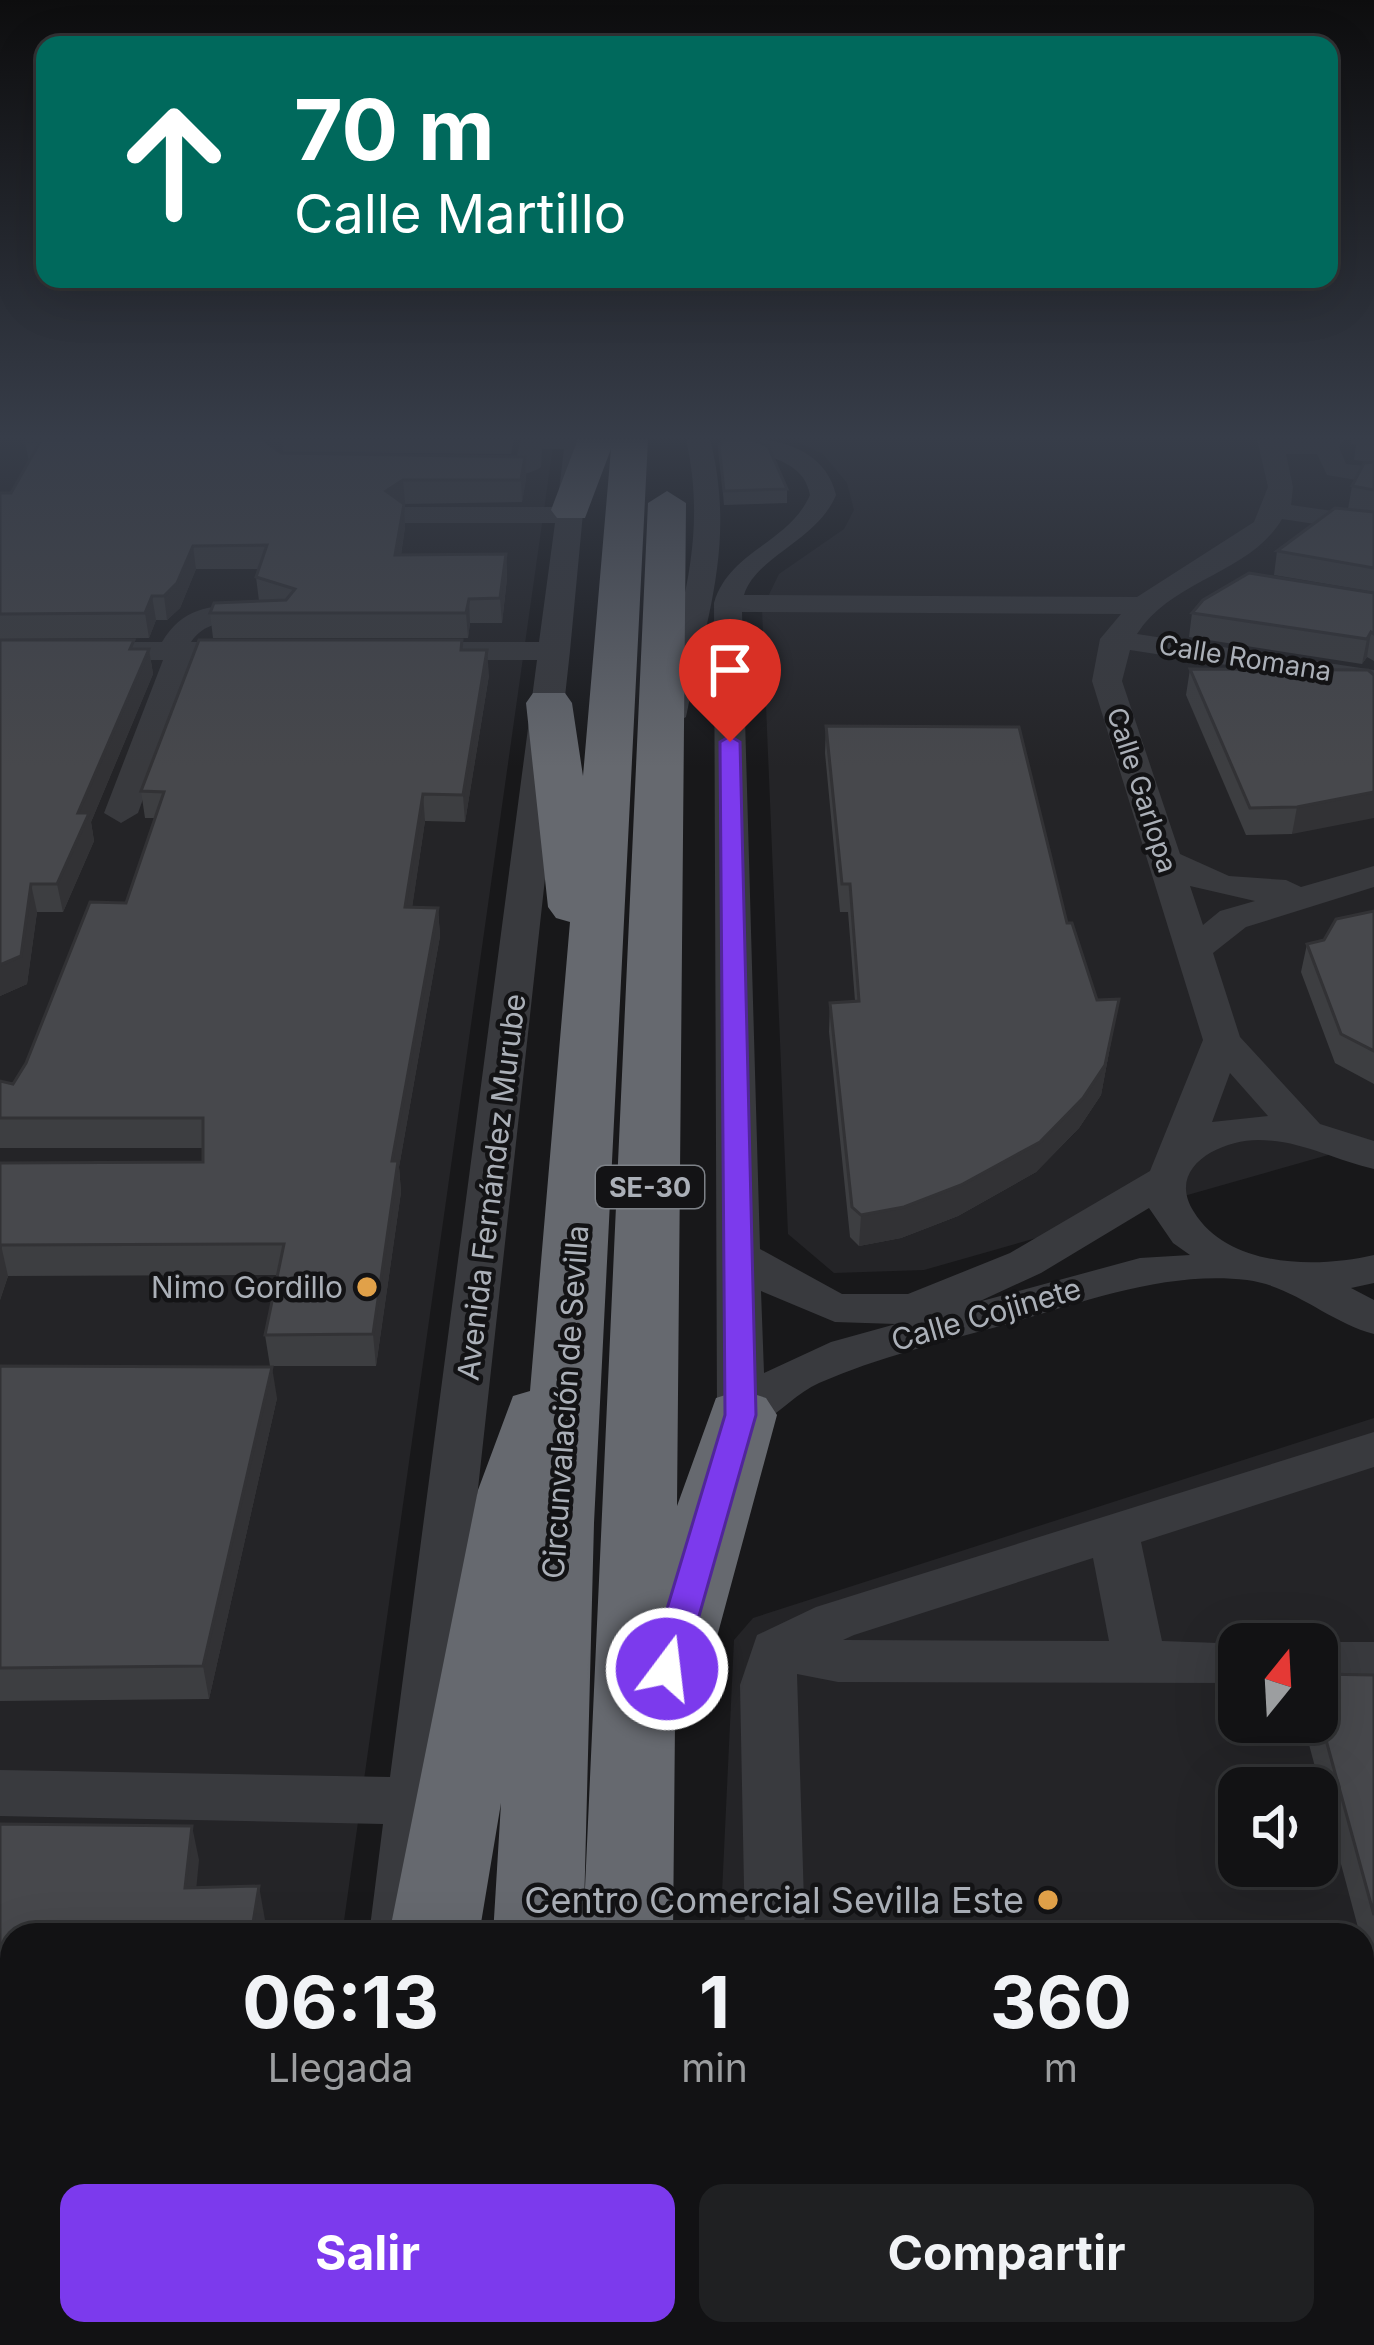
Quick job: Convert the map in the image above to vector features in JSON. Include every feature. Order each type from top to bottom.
[{"type":"highway","name":"Circunvalación de Sevilla","points":[[539,1923],[571,1301],[623,548]]},
{"type":"highway","name":"SE-30","points":[[628,1923],[666,548]]},
{"type":"highway","points":[[549,703],[572,896],[595,972]]},
{"type":"highway","points":[[436,1923],[515,1490],[571,1301]]},
{"type":"highway","points":[[633,1797],[741,1415]]},
{"type":"street","name":"Avenida Fernández Murube","points":[[400,1923],[566,548]]},
{"type":"street","points":[[661,747],[708,548]]},
{"type":"street","points":[[741,1415],[728,602],[734,580],[778,548]]},
{"type":"street","points":[[1115,639],[1142,606],[1231,548]]},
{"type":"street","points":[[1190,574],[1231,582]]},
{"type":"street","points":[[728,602],[1142,606]]},
{"type":"street","points":[[172,651],[183,626],[196,616],[279,614]]},
{"type":"street","name":"Calle Romana","points":[[1115,639],[1374,680]]},
{"type":"street","name":"Calle Garlopa","points":[[1115,639],[1107,681],[1222,1040],[1303,1130]]},
{"type":"street","points":[[0,651],[268,651]]},
{"type":"street","points":[[121,812],[178,660],[172,651]]},
{"type":"street","points":[[412,651],[555,651]]},
{"type":"street","points":[[1163,859],[1192,878],[1252,893],[1317,890]]},
{"type":"street","points":[[1193,951],[1233,919],[1374,876]]},
{"type":"street","points":[[1222,1040],[1173,1168],[1170,1205],[1181,1224],[1210,1248],[1248,1267],[1293,1277],[1341,1277],[1374,1269]]},
{"type":"street","name":"Calle Cojinete","points":[[738,1254],[785,1288],[830,1305],[873,1312],[917,1305],[1040,1258],[1173,1168],[1204,1139],[1238,1129],[1303,1130],[1364,1147]]},
{"type":"street","name":"Calle Cojinete","points":[[741,1415],[788,1378],[847,1353],[1140,1272],[1248,1267]]},
{"type":"street","points":[[1293,1277],[1374,1319]]},
{"type":"street","points":[[776,1649],[836,1621],[1374,1448]]},
{"type":"street","points":[[1113,1531],[1140,1661]]},
{"type":"street","points":[[776,1649],[838,1661],[1218,1662]]},
{"type":"street","points":[[775,1923],[767,1685],[776,1649]]},
{"type":"street","points":[[1338,1663],[1374,1663]]},
{"type":"street","points":[[0,1792],[413,1801]]},
{"type":"shaded area","points":[[0,548],[538,548],[344,1923],[0,1923]]},
{"type":"shaded area","points":[[816,548],[1374,548],[1374,1142],[924,1270],[834,1273],[788,1234],[762,609],[779,574]]},
{"type":"shaded area","name":"Centro Comercial Sevilla Este","points":[[1374,1418],[1374,1923],[721,1923],[734,1640],[753,1618]]},
{"type":"building","points":[[0,548],[192,548],[177,583],[164,596],[152,596],[145,613],[0,614]]},
{"type":"building","points":[[266,548],[506,554],[500,598],[469,599],[466,613],[210,613],[214,603],[286,600],[295,589],[256,577]]},
{"type":"building","points":[[1374,548],[1374,568],[1277,551]]},
{"type":"building","points":[[1249,573],[1374,593],[1374,634],[1367,639],[1192,613],[1203,600]]},
{"type":"building","points":[[0,640],[134,640],[130,649],[149,649],[78,813],[89,813],[57,884],[31,884],[21,956],[0,965]]},
{"type":"building","points":[[199,640],[462,640],[461,650],[487,650],[463,795],[423,794],[405,907],[438,908],[392,1161],[398,1161],[373,1334],[265,1335],[284,1244],[0,1248],[0,1163],[203,1162],[203,1118],[0,1118],[0,1081],[13,1084],[26,1063],[90,902],[126,903],[164,792],[141,791]]},
{"type":"building","points":[[1190,669],[1368,670],[1374,675],[1374,792],[1297,807],[1250,808]]},
{"type":"building","points":[[826,726],[1019,727],[1067,923],[1072,923],[1097,1000],[1119,999],[1105,1065],[1083,1098],[1040,1142],[961,1185],[904,1207],[861,1215],[852,1207],[830,1003],[859,1001],[850,884],[842,884]]},
{"type":"building","points":[[1374,911],[1374,1051],[1341,1034],[1307,944],[1324,940],[1336,919]]},
{"type":"building","points":[[0,1366],[272,1367],[203,1666],[0,1668]]},
{"type":"building","points":[[1338,1674],[1374,1675],[1374,1915],[1338,1784],[1338,1767],[1333,1767],[1327,1743],[1338,1743]]},
{"type":"building","points":[[0,1824],[192,1826],[185,1888],[259,1886],[253,1923],[0,1923]]},
{"type":"place","name":"Nimo Gordillo","points":[[367,1287]]},
{"type":"place","name":"Centro Comercial Sevilla Este","points":[[1048,1900]]},
{"type":"route","points":[[667,1669],[713,1498],[741,1415],[730,742]]}]
